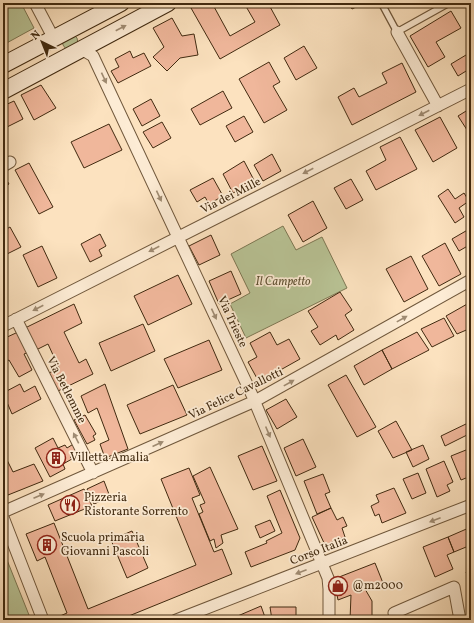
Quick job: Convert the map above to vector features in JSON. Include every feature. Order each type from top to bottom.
[{"type":"street","points":[[35,3],[53,39],[53,47],[56,53],[66,57]]},
{"type":"street","points":[[3,66],[121,3]]},
{"type":"street","points":[[3,91],[168,3]]},
{"type":"street","points":[[78,26],[82,27],[87,33],[88,42],[84,48]]},
{"type":"street","points":[[397,32],[438,106]]},
{"type":"street","name":"Via Trieste","points":[[84,48],[93,56],[255,401],[328,578],[329,620]]},
{"type":"street","name":"Via dei Mille","points":[[3,326],[471,89]]},
{"type":"street","name":"Via Felice Cavallotti","points":[[3,512],[255,401],[471,280]]},
{"type":"street","name":"Via Betlemme","points":[[16,319],[93,472]]},
{"type":"street","name":"Corso Italia","points":[[176,620],[471,505]]},
{"type":"street","points":[[3,516],[43,620]]},
{"type":"street","points":[[394,613],[454,588],[460,620]]},
{"type":"lane","points":[[388,3],[382,6],[397,32],[449,3]]},
{"type":"green space","points":[[3,3],[21,3],[34,28],[3,45]]},
{"type":"green space","points":[[75,36],[78,43],[66,49],[62,40]]},
{"type":"green space","name":"Il Campetto","points":[[283,226],[296,250],[322,237],[347,288],[246,338],[230,304],[250,293],[231,254]]},
{"type":"green space","points":[[3,550],[31,620],[3,620]]},
{"type":"building","points":[[199,3],[212,3],[230,36],[255,22],[244,3],[268,3],[280,25],[220,59],[191,8]]},
{"type":"building","points":[[348,3],[364,3],[352,9]]},
{"type":"building","points":[[451,11],[461,28],[436,42],[445,57],[428,67],[410,36]]},
{"type":"building","points":[[172,18],[182,36],[194,34],[198,55],[180,58],[167,71],[153,57],[164,47],[153,28]]},
{"type":"building","points":[[304,46],[317,68],[296,80],[284,58]]},
{"type":"building","points":[[130,51],[133,58],[144,53],[151,66],[118,83],[111,71],[119,67],[115,59]]},
{"type":"building","points":[[471,52],[471,68],[458,76],[451,64]]},
{"type":"building","points":[[269,62],[280,82],[273,86],[287,110],[264,123],[239,79]]},
{"type":"building","points":[[402,63],[416,92],[352,125],[338,97],[354,88],[359,97],[387,83],[382,73]]},
{"type":"building","points":[[41,85],[56,108],[34,120],[21,95]]},
{"type":"building","points":[[223,91],[232,108],[200,125],[191,109]]},
{"type":"building","points":[[151,99],[160,116],[142,126],[133,109]]},
{"type":"building","points":[[14,101],[23,119],[3,129],[3,106]]},
{"type":"building","points":[[471,108],[471,132],[469,133],[458,116]]},
{"type":"building","points":[[244,116],[253,132],[235,142],[226,126]]},
{"type":"building","points":[[440,117],[457,148],[433,162],[415,130]]},
{"type":"building","points":[[162,122],[171,138],[153,148],[143,132]]},
{"type":"building","points":[[109,124],[122,150],[84,168],[71,142]]},
{"type":"building","points":[[400,137],[417,169],[376,190],[366,171],[386,160],[380,147]]},
{"type":"building","points":[[272,154],[281,171],[263,181],[254,165]]},
{"type":"building","points":[[244,161],[255,182],[233,193],[223,174]]},
{"type":"building","points":[[29,163],[53,207],[39,214],[15,170]]},
{"type":"building","points":[[3,174],[9,184],[3,188]]},
{"type":"building","points":[[213,178],[223,196],[209,204],[205,197],[197,202],[190,190]]},
{"type":"building","points":[[351,179],[363,200],[346,209],[334,188]]},
{"type":"building","points":[[448,189],[455,199],[464,193],[469,201],[459,208],[464,217],[455,223],[438,196]]},
{"type":"building","points":[[313,201],[327,228],[303,242],[288,215]]},
{"type":"building","points":[[10,227],[21,247],[3,256],[3,231]]},
{"type":"building","points":[[471,228],[471,244],[459,251],[452,239]]},
{"type":"building","points":[[100,234],[106,246],[99,250],[102,256],[90,262],[81,244]]},
{"type":"building","points":[[211,235],[220,255],[199,265],[189,246]]},
{"type":"building","points":[[445,243],[461,274],[439,286],[422,256]]},
{"type":"building","points":[[42,246],[57,278],[38,287],[23,255]]},
{"type":"building","points":[[411,256],[428,289],[404,302],[386,269]]},
{"type":"building","points":[[231,271],[241,294],[219,304],[209,281]]},
{"type":"building","points":[[178,275],[192,304],[148,325],[134,296]]},
{"type":"building","points":[[340,292],[352,310],[345,315],[354,330],[338,340],[336,335],[320,345],[311,331],[318,327],[308,311]]},
{"type":"building","points":[[469,303],[471,305],[471,328],[457,334],[446,316]]},
{"type":"building","points":[[74,304],[82,323],[64,332],[79,363],[86,359],[93,374],[58,391],[49,373],[59,368],[48,344],[34,351],[23,329]]},
{"type":"building","points":[[444,318],[454,336],[432,347],[421,329]]},
{"type":"building","points":[[143,324],[155,351],[111,371],[99,343]]},
{"type":"building","points":[[18,332],[29,352],[24,354],[32,370],[19,377],[9,360],[3,363],[3,339]]},
{"type":"building","points":[[270,332],[277,345],[289,339],[300,359],[259,382],[248,362],[257,357],[250,343]]},
{"type":"building","points":[[417,332],[429,350],[392,369],[382,350]]},
{"type":"building","points":[[209,340],[222,370],[178,388],[164,359]]},
{"type":"building","points":[[382,350],[392,369],[364,385],[354,366]]},
{"type":"building","points":[[346,375],[376,427],[357,437],[328,385]]},
{"type":"building","points":[[20,384],[24,392],[35,386],[41,399],[12,414],[3,393]]},
{"type":"building","points":[[105,384],[128,449],[105,458],[100,444],[109,440],[97,408],[88,413],[81,396]]},
{"type":"building","points":[[173,385],[187,415],[140,434],[127,405]]},
{"type":"building","points":[[286,399],[297,417],[277,429],[266,410]]},
{"type":"building","points":[[85,415],[96,434],[93,436],[95,440],[87,444],[74,420]]},
{"type":"building","points":[[396,421],[412,450],[393,458],[378,431]]},
{"type":"building","points":[[468,423],[471,428],[471,433],[445,446],[441,436]]},
{"type":"building","name":"Villetta Amalia","points":[[53,438],[58,448],[65,445],[67,448],[75,443],[79,452],[70,457],[72,459],[63,464],[65,469],[50,477],[35,448]]},
{"type":"building","points":[[303,439],[316,467],[296,476],[284,448]]},
{"type":"building","points":[[423,445],[429,459],[413,467],[406,452]]},
{"type":"building","points":[[262,446],[277,481],[253,490],[238,456]]},
{"type":"building","points":[[471,448],[471,476],[461,480],[451,456]]},
{"type":"building","points":[[3,452],[13,472],[34,464],[43,481],[3,497]]},
{"type":"building","points":[[444,461],[453,482],[447,485],[450,491],[437,497],[426,469]]},
{"type":"building","points":[[210,467],[238,529],[221,535],[223,543],[216,548],[214,539],[210,541],[199,514],[203,512],[200,505],[205,503],[193,476]]},
{"type":"building","name":"Scuola primaria Giovanni Pascoli","points":[[189,468],[200,495],[192,498],[214,552],[222,549],[232,574],[119,620],[62,620],[60,616],[67,613],[45,557],[37,561],[26,534],[54,523],[88,609],[196,565],[161,479]]},
{"type":"building","points":[[418,473],[426,493],[412,499],[403,479]]},
{"type":"building","points":[[323,474],[330,492],[325,494],[331,508],[317,514],[304,481]]},
{"type":"building","points":[[104,481],[110,497],[94,504],[87,489]]},
{"type":"building","points":[[394,488],[406,513],[382,523],[379,514],[375,516],[371,506],[379,502],[376,495]]},
{"type":"building","name":"Pizzeria Ristorante Sorrento","points":[[84,489],[92,506],[55,521],[48,505]]},
{"type":"building","points":[[280,490],[300,538],[295,550],[251,567],[245,552],[267,543],[266,541],[282,533],[267,496]]},
{"type":"building","points":[[331,508],[337,520],[343,517],[347,526],[342,528],[345,537],[325,545],[312,517]]},
{"type":"building","points":[[270,520],[275,531],[260,538],[255,526]]},
{"type":"building","points":[[471,527],[471,545],[454,552],[448,537]]},
{"type":"building","points":[[132,531],[148,568],[127,578],[111,540]]},
{"type":"building","points":[[448,537],[454,552],[447,555],[453,569],[435,577],[423,547]]},
{"type":"building","points":[[375,563],[383,583],[365,589],[372,601],[372,620],[350,620],[351,595],[338,600],[334,579]]},
{"type":"building","points":[[471,570],[471,581],[470,582],[466,572]]},
{"type":"building","points":[[261,606],[266,620],[242,620],[240,615]]},
{"type":"building","points":[[270,607],[296,607],[296,617],[301,616],[301,620],[272,620]]},
{"type":"building","points":[[240,615],[242,620],[227,620]]},
{"type":"place","name":"Villetta Amalia","points":[[56,458]]},
{"type":"place","name":"Pizzeria Ristorante Sorrento","points":[[70,505]]},
{"type":"place","name":"Scuola primaria Giovanni Pascoli","points":[[47,545]]},
{"type":"place","name":"@m2000","points":[[338,586]]}]
